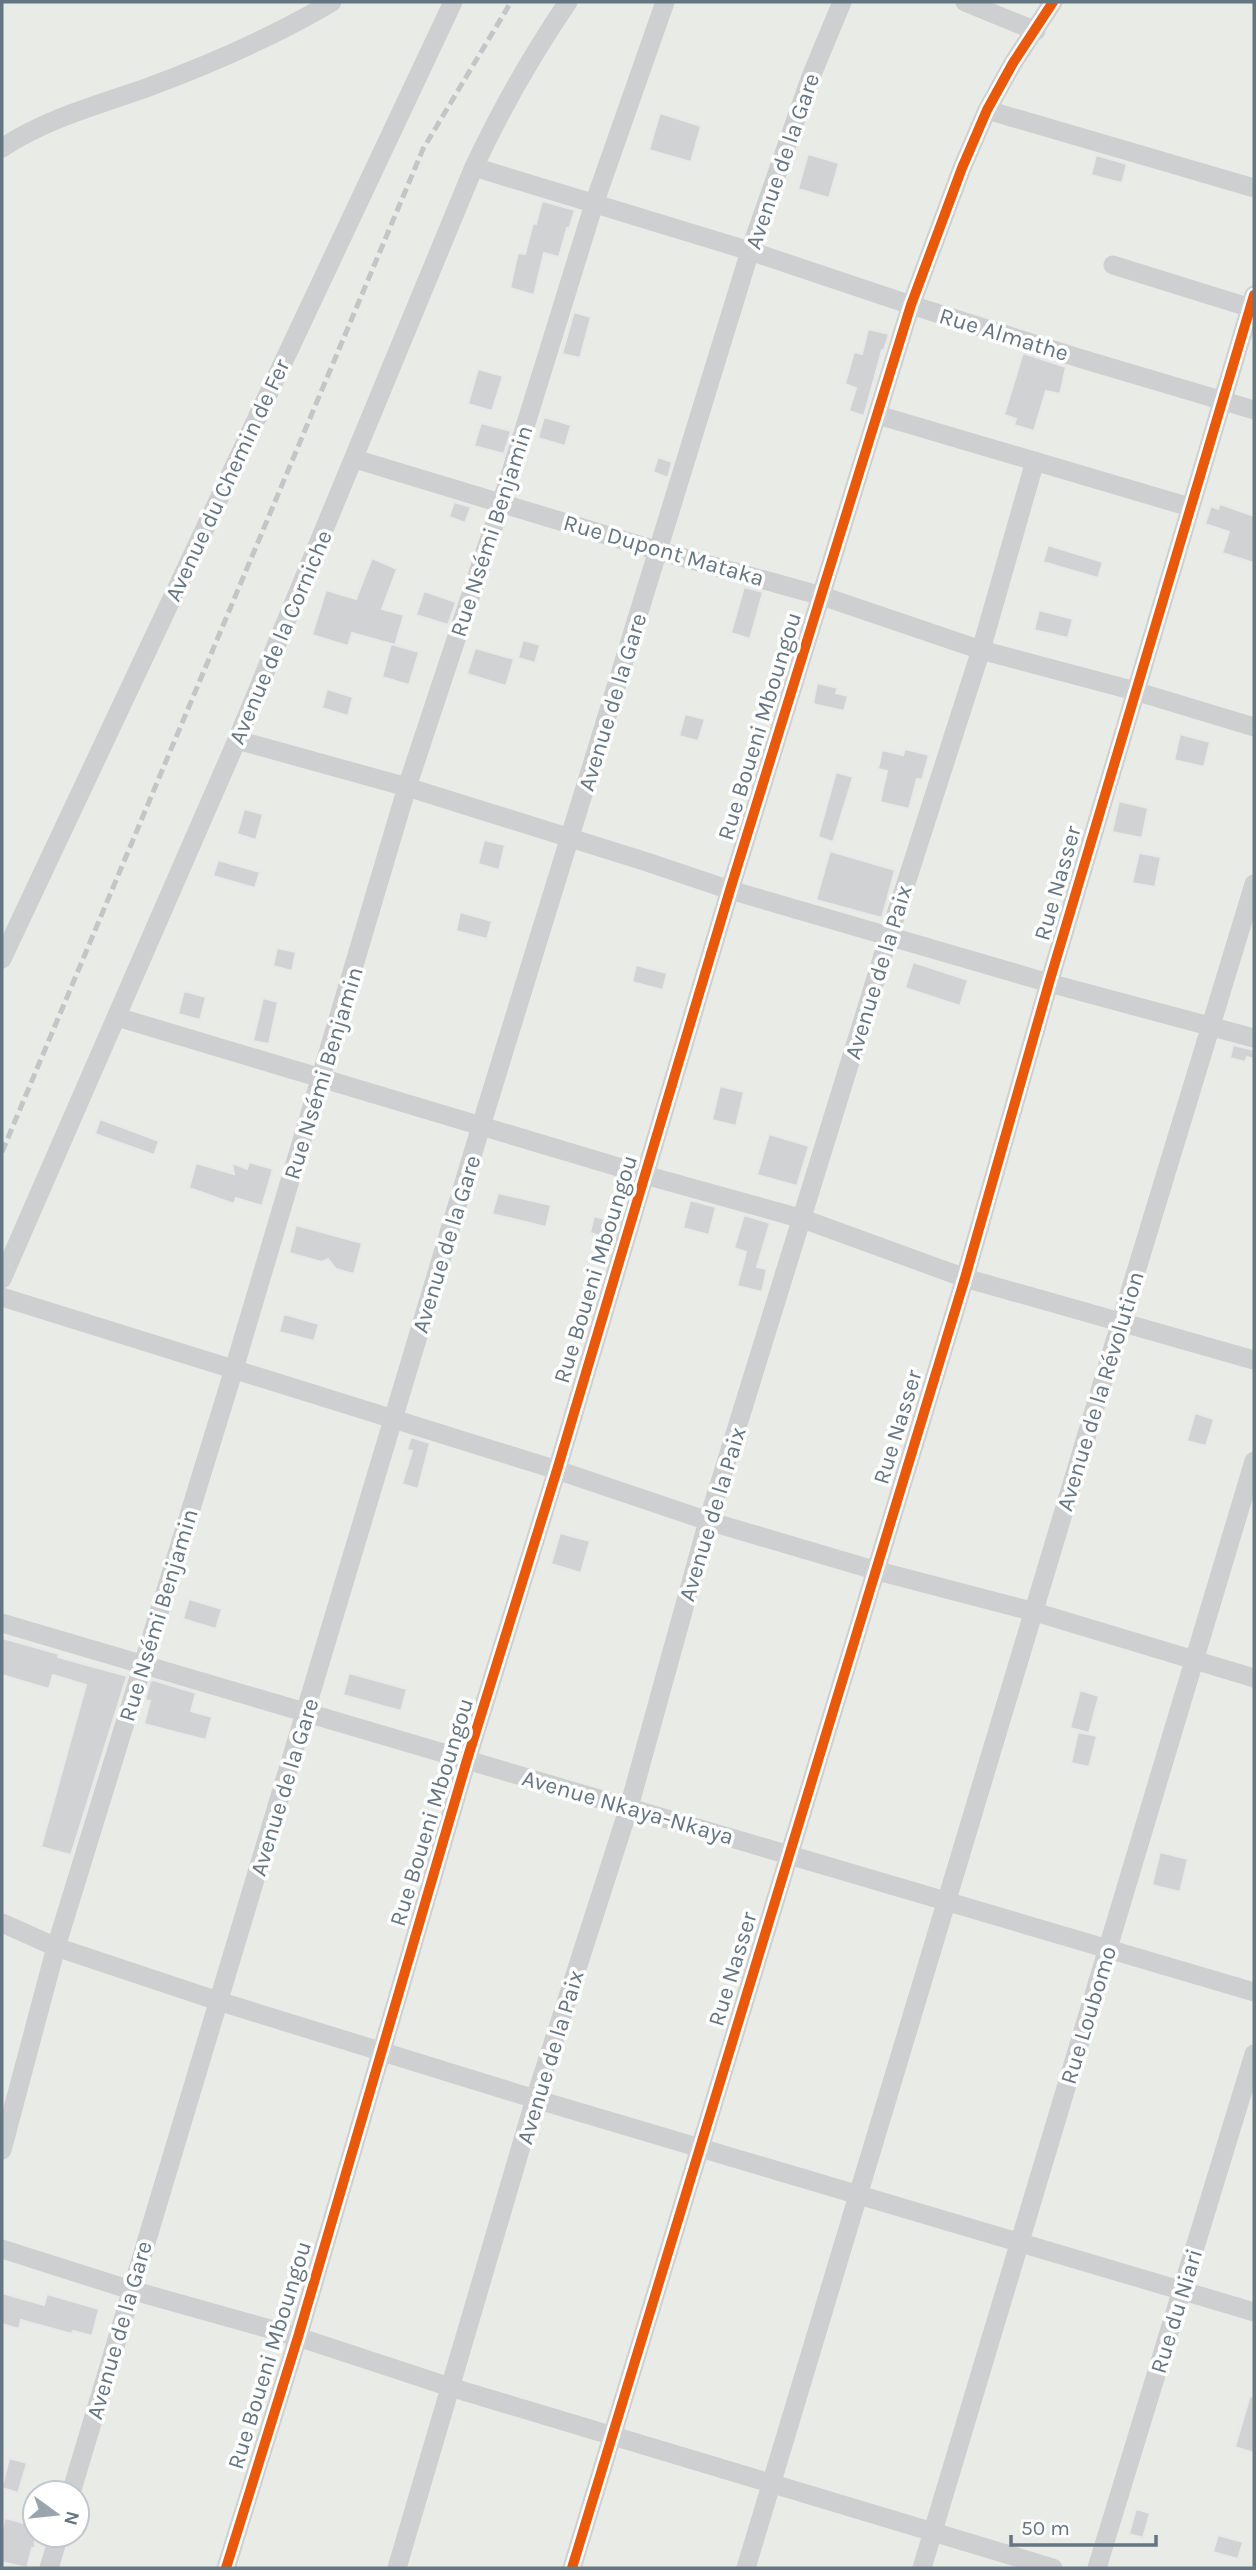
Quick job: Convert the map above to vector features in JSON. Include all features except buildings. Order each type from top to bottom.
[{"type":"street","points":[[2,148],[58,119],[190,71],[332,2]]},
{"type":"street","name":"Avenue du Chemin de Fer","points":[[2,959],[453,2]]},
{"type":"street","name":"Avenue de la Corniche","points":[[2,1279],[237,740],[474,167],[531,56],[568,2]]},
{"type":"street","name":"Rue Nsémi Benjamin","points":[[2,2150],[56,1947],[322,1079],[407,787],[502,502],[594,204],[664,2]]},
{"type":"street","name":"Avenue de la Gare","points":[[75,2479],[481,1126],[750,251],[810,79],[842,2]]},
{"type":"street","points":[[965,2],[1035,31]]},
{"type":"street","name":"Rue Boueni Mboungou","points":[[226,2568],[298,2337],[467,1760],[557,1471],[730,890],[911,305],[987,110],[1053,2]]},
{"type":"street","points":[[987,110],[1254,188]]},
{"type":"street","name":"Rue Almathe","points":[[474,167],[1254,410]]},
{"type":"street","points":[[1113,265],[1252,302]]},
{"type":"street","name":"Rue Nasser","points":[[572,2568],[965,1278],[1049,983],[1252,302]]},
{"type":"street","points":[[878,415],[1190,507]]},
{"type":"street","name":"Rue Dupont Mataka","points":[[355,459],[467,495],[502,502],[659,551],[822,596],[981,650],[1135,691],[1254,727]]},
{"type":"street","name":"Avenue de la Paix","points":[[397,2568],[536,2099],[629,1807],[708,1521],[889,936],[981,650],[1035,461]]},
{"type":"street","points":[[237,740],[407,787],[730,890],[1049,983],[1254,1038]]},
{"type":"street","name":"Avenue de la Révolution","points":[[746,2568],[1254,884]]},
{"type":"street","points":[[117,1017],[645,1175],[803,1219],[965,1278],[1254,1360]]},
{"type":"street","points":[[2,1297],[708,1521],[874,1570],[1035,1612],[1254,1678]]},
{"type":"street","name":"Rue Loubomo","points":[[922,2568],[1254,1461]]},
{"type":"street","name":"Avenue Nkaya-Nkaya","points":[[2,1623],[947,1899],[1254,1992]]},
{"type":"street","points":[[2,1923],[56,1947],[218,2001],[536,2099],[1254,2312]]},
{"type":"street","name":"Rue du Niari","points":[[1097,2568],[1254,2054]]},
{"type":"street","points":[[2,2249],[1052,2568]]},
{"type":"street","points":[[49,2568],[55,2549]]},
{"type":"shaded area","points":[[2,2],[1254,2],[1254,2568],[2,2568]]},
{"type":"railway","points":[[2,1152],[423,149],[511,2]]},
{"type":"cycle path","points":[[226,2568],[298,2337],[467,1760],[557,1470],[730,890],[911,305],[962,168],[987,110],[1013,63],[1053,2]]},
{"type":"cycle path","points":[[572,2568],[965,1278],[1049,983],[1254,295]]}]
